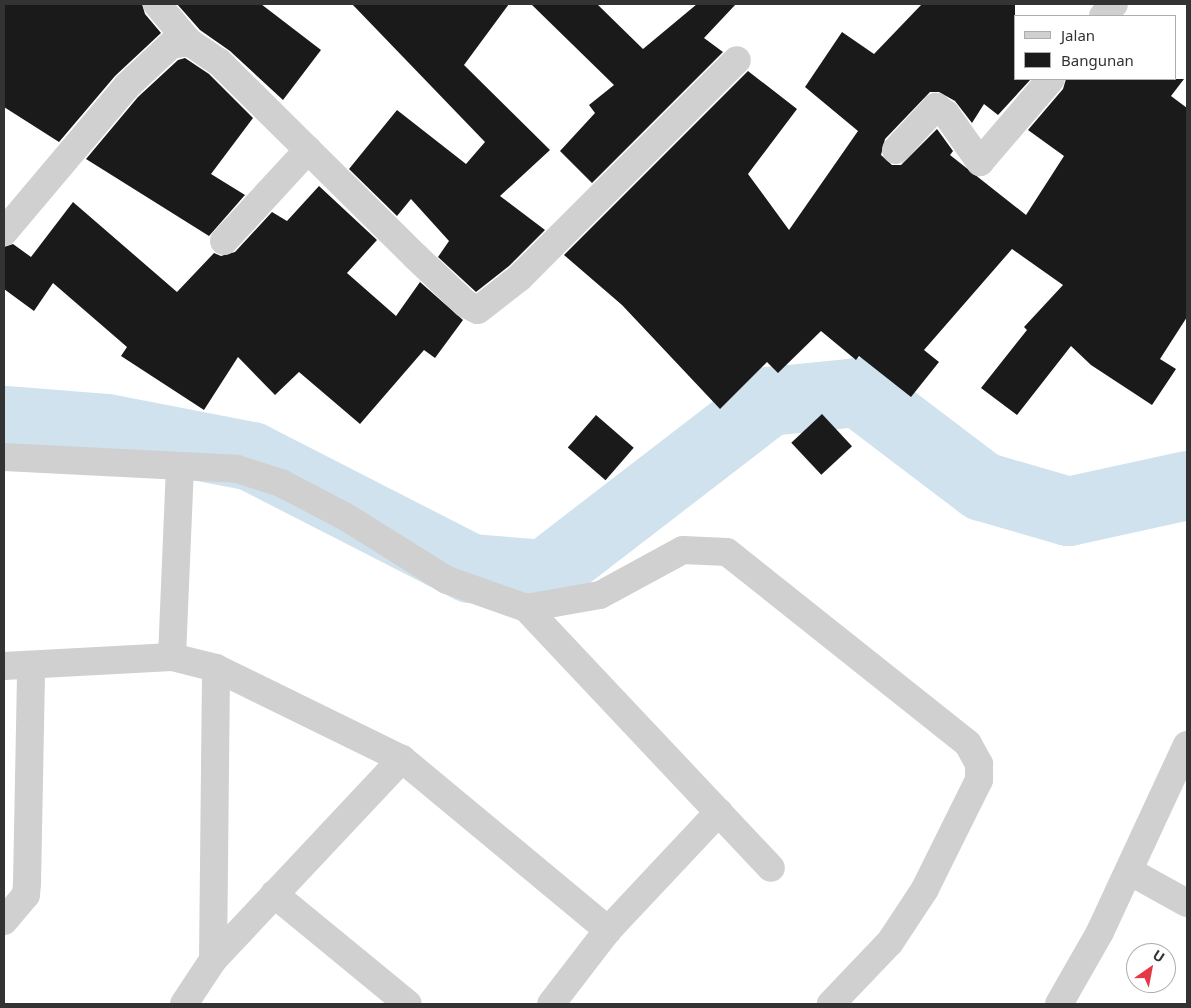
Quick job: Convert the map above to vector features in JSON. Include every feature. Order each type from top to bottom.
[{"type":"street","points":[[157,4],[189,42],[219,62],[434,274],[466,304],[478,310],[519,278],[736,60]]},
{"type":"street","points":[[1104,15],[1114,4]]},
{"type":"street","points":[[4,232],[127,86],[171,45],[189,42]]},
{"type":"street","points":[[896,150],[936,107],[946,114],[980,162],[1050,80]]},
{"type":"street","points":[[224,241],[308,150]]},
{"type":"street","points":[[4,457],[237,469],[281,483],[346,517],[447,580],[526,608],[771,868]]},
{"type":"street","points":[[172,658],[180,466]]},
{"type":"street","points":[[526,608],[600,595],[683,550],[727,552],[968,744],[979,764],[979,780],[925,889],[890,942],[831,1004]]},
{"type":"street","points":[[4,666],[172,658],[216,668],[402,759],[608,930]]},
{"type":"street","points":[[4,921],[26,895],[31,665]]},
{"type":"street","points":[[213,960],[216,668]]},
{"type":"street","points":[[1059,1004],[1100,932],[1187,746]]},
{"type":"street","points":[[184,1004],[213,960],[402,759]]},
{"type":"street","points":[[551,1004],[608,930],[719,812]]},
{"type":"street","points":[[1129,871],[1187,904]]},
{"type":"street","points":[[274,894],[408,1004]]},
{"type":"building","points":[[4,4],[142,4],[145,14],[161,33],[115,76],[59,142],[4,107]]},
{"type":"building","points":[[177,4],[261,4],[321,50],[283,100],[230,51],[200,30]]},
{"type":"building","points":[[352,4],[509,4],[464,65],[550,150],[500,196],[545,230],[509,266],[476,292],[438,257],[449,241],[411,199],[397,216],[349,169],[397,110],[466,164],[485,142]]},
{"type":"building","points":[[531,4],[597,4],[643,49],[697,4],[736,4],[704,38],[723,52],[592,183],[560,151],[595,113],[589,105],[614,85]]},
{"type":"building","points":[[922,4],[1015,4],[1014,80],[1030,80],[998,115],[984,104],[972,123],[955,101],[939,92],[930,92],[885,139],[881,155],[892,165],[901,165],[937,129],[953,151],[950,155],[1026,215],[1064,156],[1028,130],[1063,89],[1066,80],[1184,79],[1171,96],[1187,108],[1187,317],[1160,359],[1176,369],[1152,405],[1091,365],[1071,346],[1017,415],[981,388],[1027,330],[1024,327],[1063,285],[1012,249],[924,350],[939,362],[911,397],[859,356],[856,360],[821,331],[778,373],[767,362],[720,409],[622,305],[564,255],[748,71],[797,109],[748,174],[789,230],[858,131],[805,87],[842,32],[874,54]]},
{"type":"building","points":[[185,58],[209,74],[253,118],[211,174],[245,195],[209,236],[86,159],[138,97],[178,60]]},
{"type":"building","points":[[319,186],[377,240],[347,273],[396,316],[420,282],[463,320],[435,358],[424,350],[360,424],[299,372],[275,395],[238,357],[204,410],[121,356],[127,347],[53,283],[34,311],[4,289],[4,247],[13,244],[31,257],[73,202],[177,292],[214,253],[221,256],[235,252],[272,212],[287,221]]},
{"type":"building","points":[[822,414],[852,446],[821,475],[791,443]]},
{"type":"building","points":[[596,415],[634,448],[606,480],[568,447]]},
{"type":"waterway","points":[[4,420],[106,428],[251,456],[470,568],[544,574],[769,401],[858,392],[982,486],[1068,511],[1187,485]]}]
